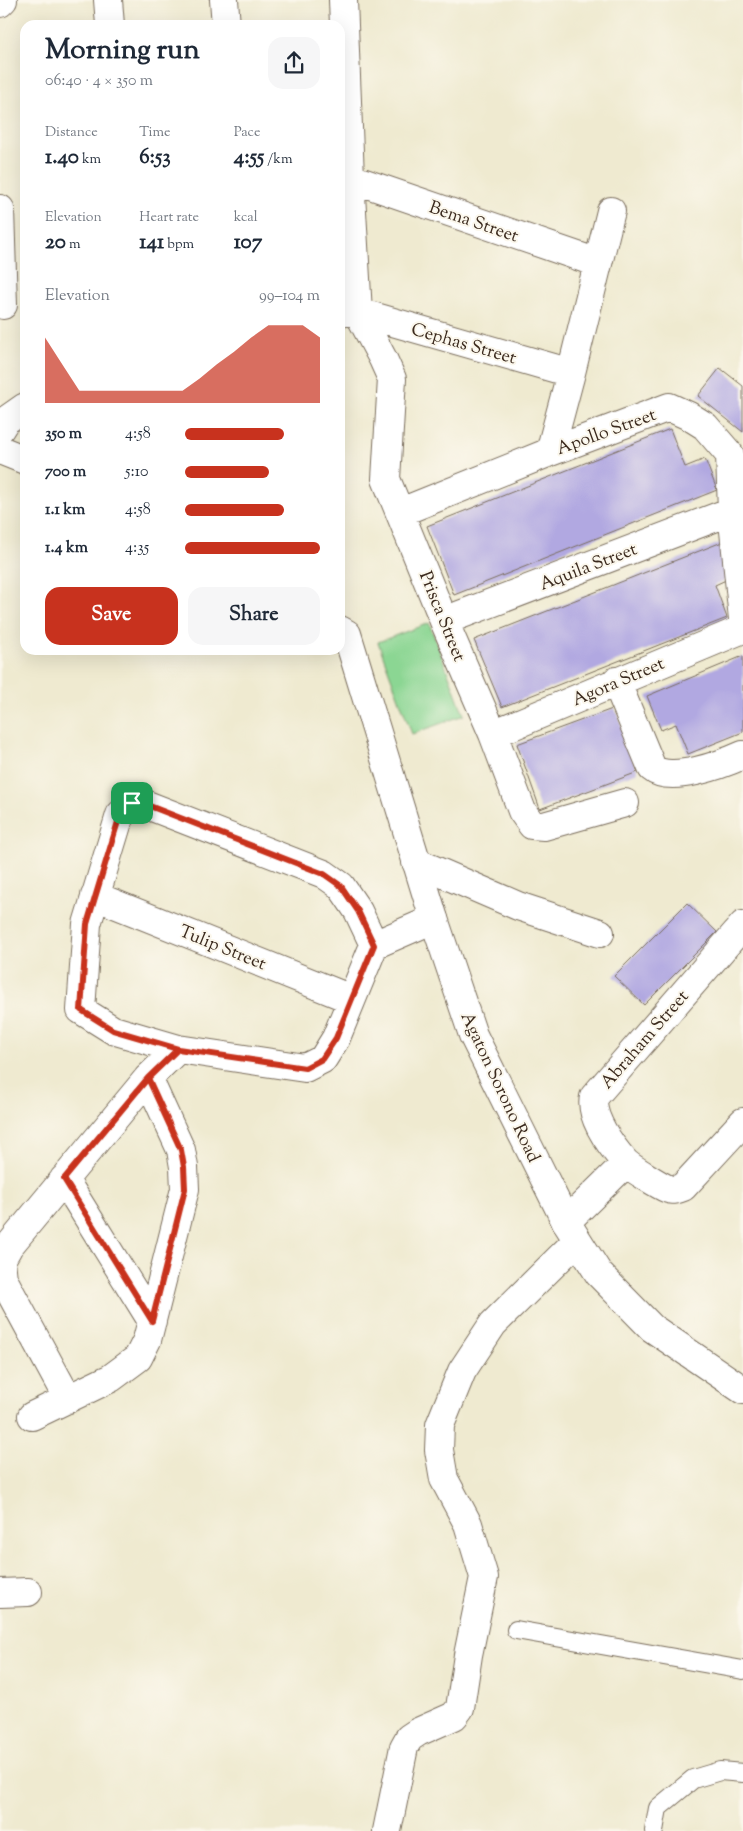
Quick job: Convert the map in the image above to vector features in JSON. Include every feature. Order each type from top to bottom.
[{"type":"street","points":[[0,3],[3,0]]},
{"type":"street","points":[[108,0],[110,20]]},
{"type":"street","points":[[224,0],[226,20]]},
{"type":"street","points":[[343,0],[344,20]]},
{"type":"street","points":[[345,51],[350,178],[349,312]]},
{"type":"street","name":"Bema Street","points":[[350,178],[598,263]]},
{"type":"street","points":[[0,209],[9,306]]},
{"type":"street","points":[[550,452],[611,211]]},
{"type":"street","name":"Cephas Street","points":[[349,312],[571,374]]},
{"type":"street","name":"Prisca Street","points":[[349,312],[383,359],[392,378],[386,479],[493,734],[522,811],[532,824],[544,826],[625,803]]},
{"type":"street","name":"Apollo Street","points":[[401,512],[550,452],[669,408],[690,416],[705,426],[730,455],[732,511],[743,619]]},
{"type":"street","points":[[0,429],[5,421],[20,410]]},
{"type":"street","points":[[0,450],[20,458]]},
{"type":"street","name":"Aquila Street","points":[[444,621],[732,511]]},
{"type":"street","name":"Agora Street","points":[[493,734],[743,629]]},
{"type":"street","name":"Agaton Sorono Road","points":[[345,633],[347,634],[416,862],[472,1036],[572,1231],[599,1274],[652,1328],[743,1390]]},
{"type":"street","points":[[616,681],[652,768],[656,772],[662,774],[688,772],[721,764],[743,755]]},
{"type":"street","points":[[374,945],[358,911],[341,886],[324,874],[147,805],[132,803],[120,815],[87,924],[81,1010],[113,1030],[178,1049],[305,1068],[322,1059],[336,1038],[374,945],[434,919]]},
{"type":"street","points":[[416,862],[518,906],[600,932]]},
{"type":"street","name":"Tulip Street","points":[[95,896],[352,998]]},
{"type":"street","name":"Abraham Street","points":[[626,1163],[597,1121],[594,1110],[594,1097],[743,925]]},
{"type":"street","points":[[68,1399],[3,1278],[1,1260],[9,1246],[148,1078],[178,1049]]},
{"type":"street","points":[[32,1416],[111,1378],[138,1358],[147,1340],[185,1189],[181,1150],[148,1078]]},
{"type":"street","points":[[386,1831],[404,1748],[409,1738],[454,1716],[460,1708],[468,1655],[484,1577],[468,1524],[444,1478],[439,1450],[440,1425],[462,1371],[493,1324],[572,1231],[626,1163],[668,1189],[680,1189],[743,1122]]},
{"type":"street","points":[[64,1179],[152,1321]]},
{"type":"street","points":[[0,1593],[28,1592]]},
{"type":"lane","points":[[516,1630],[743,1670]]},
{"type":"lane","points":[[654,1831],[658,1808],[693,1779],[720,1771],[743,1773]]},
{"type":"green space","points":[[429,623],[464,715],[412,734],[378,642]]},
{"type":"building","points":[[720,368],[743,386],[743,432],[698,396]]},
{"type":"building","points":[[670,429],[685,467],[705,459],[717,490],[454,595],[427,526]]},
{"type":"building","points":[[722,542],[728,579],[715,585],[727,618],[502,707],[474,640]]},
{"type":"building","points":[[743,656],[743,732],[688,754],[676,724],[661,730],[647,696]]},
{"type":"building","points":[[615,708],[638,772],[540,809],[517,744]]},
{"type":"building","points":[[687,903],[717,932],[644,1005],[614,976]]},
{"type":"route","points":[[132,803],[120,815],[87,924],[81,1010],[113,1030],[178,1049],[148,1078],[64,1179],[152,1321],[185,1189],[181,1150],[148,1078],[178,1049],[305,1068],[322,1059],[336,1038],[374,945],[358,911],[341,886],[324,874],[147,805],[132,803]]}]
